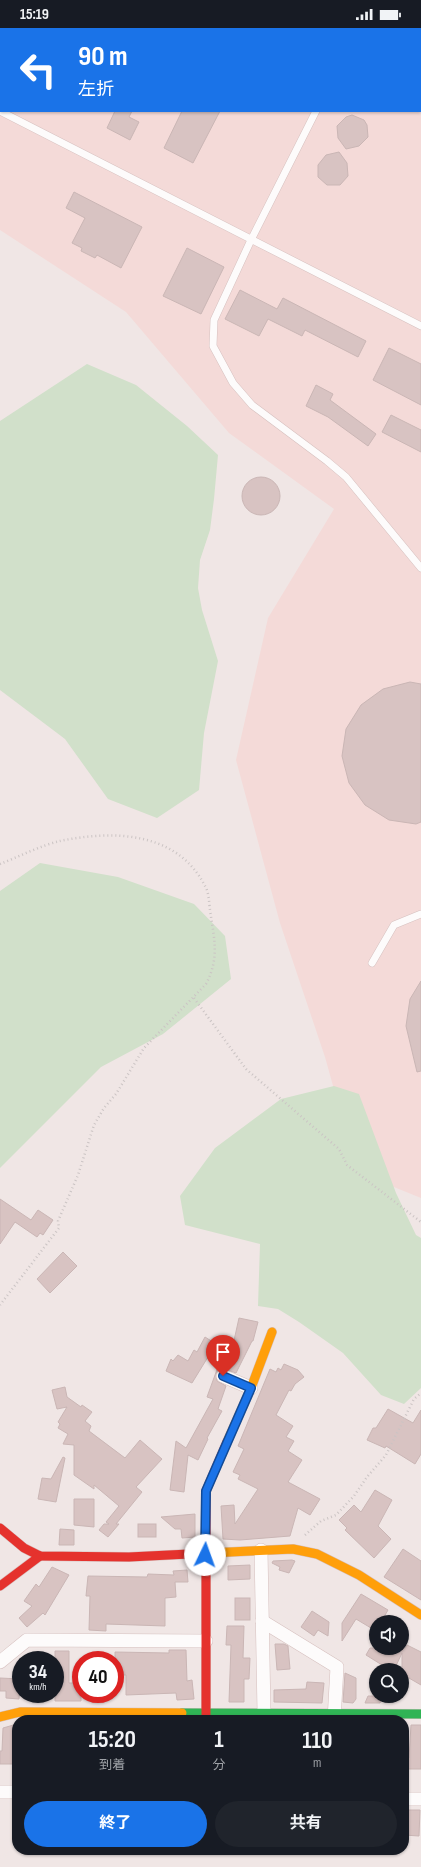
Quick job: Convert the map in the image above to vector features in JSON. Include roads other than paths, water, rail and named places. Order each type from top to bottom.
[{"type":"street","points":[[206,1715],[206,1491],[251,1388],[272,1332]]},
{"type":"street","points":[[223,1376],[251,1388]]},
{"type":"street","points":[[0,1528],[24,1548],[40,1556],[129,1557],[205,1555],[285,1548],[294,1549],[318,1555],[336,1562],[374,1584],[421,1615]]},
{"type":"street","points":[[261,1550],[264,1713]]},
{"type":"street","points":[[0,1586],[40,1556]]},
{"type":"street","points":[[262,1621],[337,1667],[334,1715]]},
{"type":"street","points":[[0,1662],[27,1640],[206,1641]]},
{"type":"street","points":[[0,1715],[20,1712],[160,1715]]},
{"type":"street","points":[[225,1715],[264,1713],[299,1715]]},
{"type":"street","points":[[392,1715],[421,1714]]},
{"type":"street","points":[[0,1792],[12,1792]]},
{"type":"street","points":[[409,1799],[421,1799]]},
{"type":"lane","points":[[0,112],[421,326]]},
{"type":"lane","points":[[315,112],[251,240],[214,320],[213,346],[220,362],[233,383],[252,405],[346,477],[421,568]]},
{"type":"lane","points":[[372,964],[394,925],[421,914]]}]
